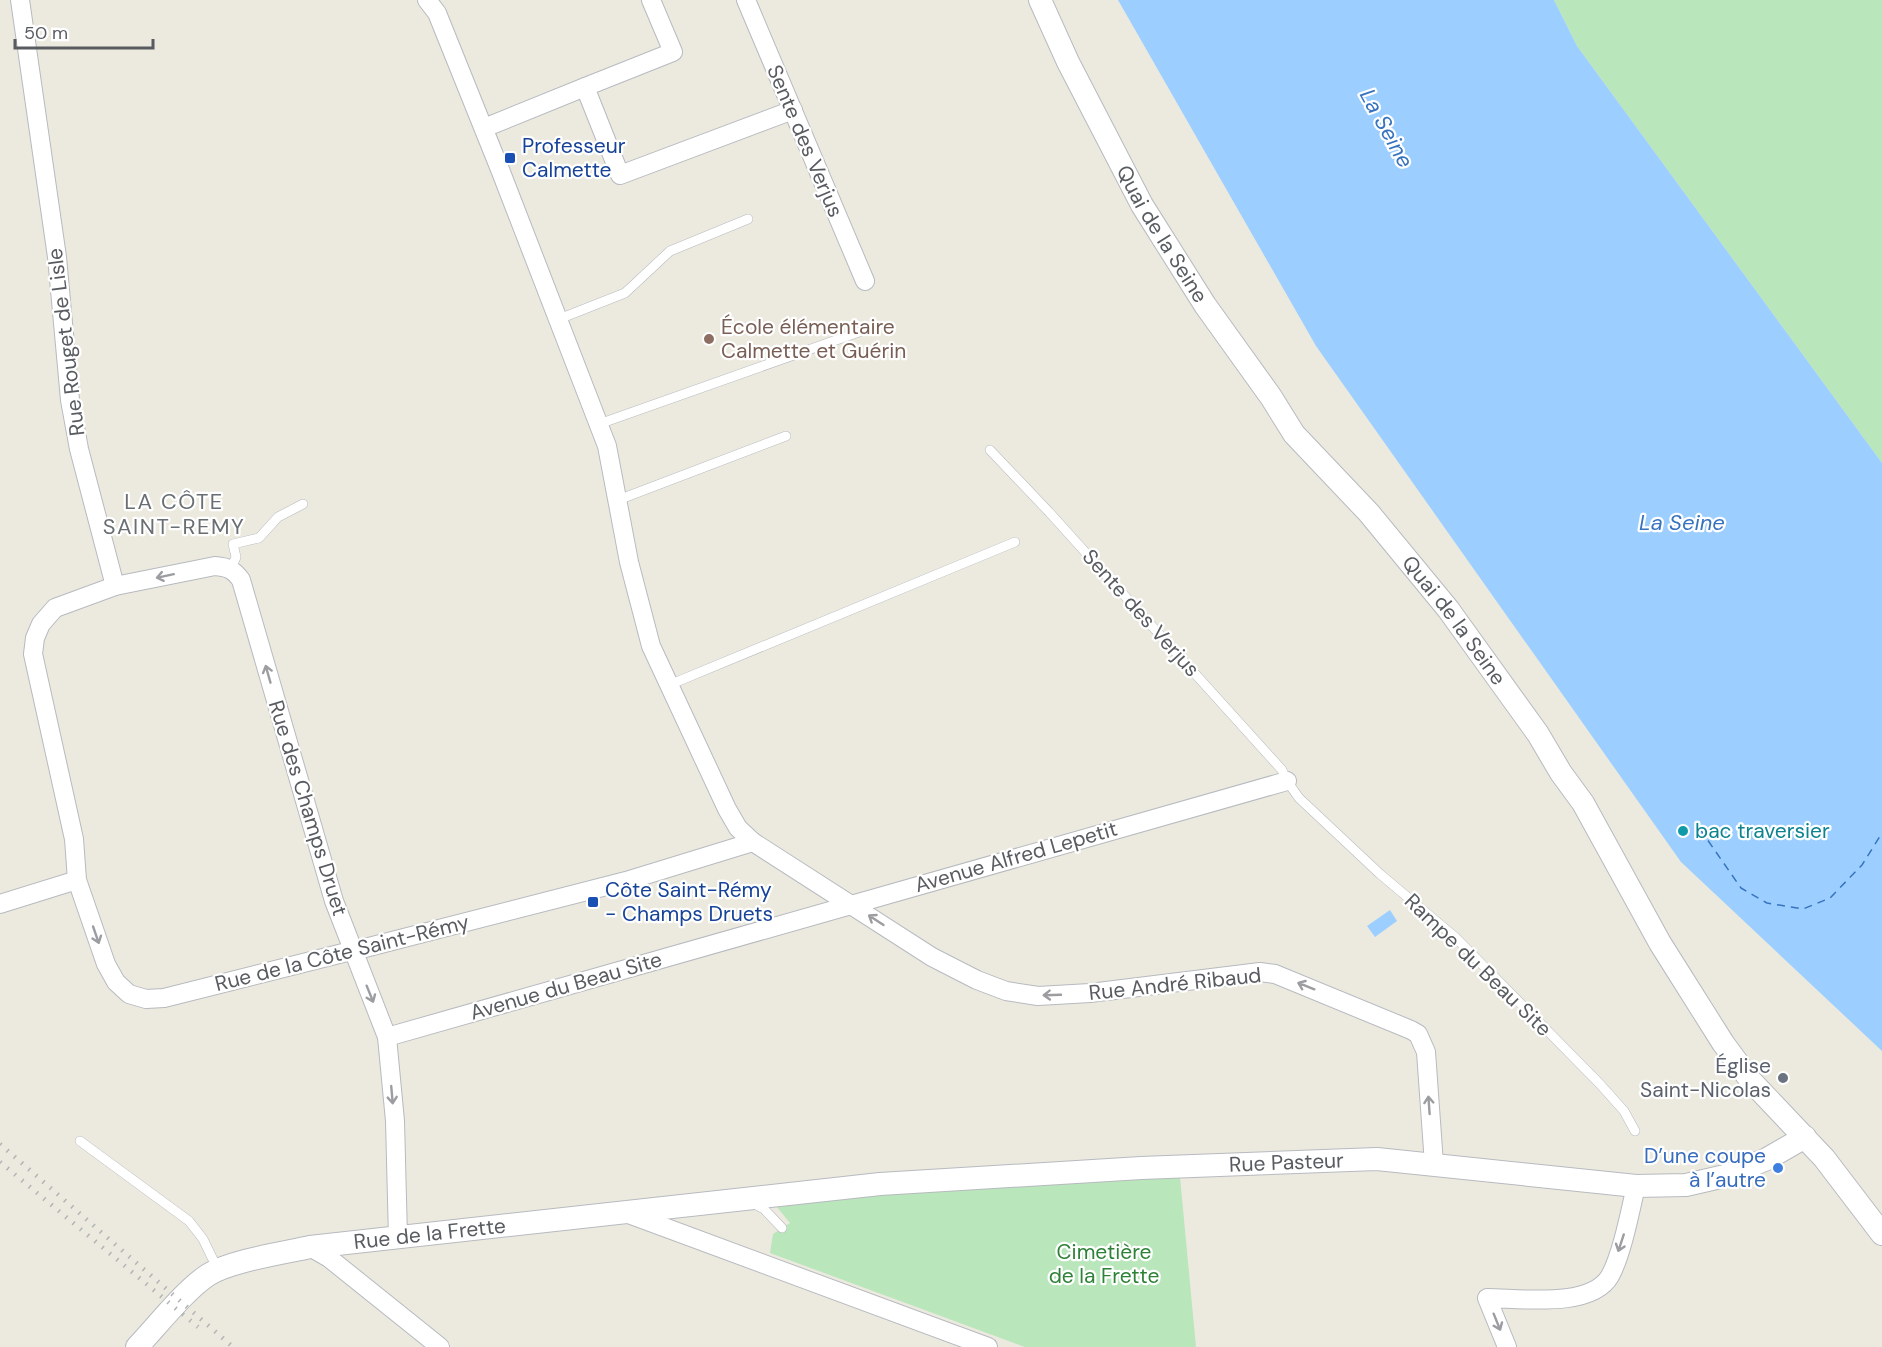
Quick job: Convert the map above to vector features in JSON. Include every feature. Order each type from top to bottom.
[{"type":"street","name":"Rue Rouget de Lisle","points":[[20,0],[57,256],[70,400],[79,449],[115,586]]},
{"type":"street","name":"Rue André Ribaud","points":[[427,0],[437,13],[484,128],[607,446],[629,562],[651,646],[738,828],[753,842],[932,957],[977,980],[1014,993],[1038,996],[1090,993],[1260,972],[1275,974],[1411,1030],[1418,1034],[1426,1052],[1434,1164]]},
{"type":"street","points":[[484,128],[673,52],[651,0]]},
{"type":"street","name":"Sente des Verjus","points":[[746,0],[865,281]]},
{"type":"street","name":"Quai de la Seine","points":[[1041,0],[1068,62],[1142,205],[1205,305],[1272,397],[1294,434],[1369,513],[1448,609],[1538,734],[1583,803],[1660,943],[1723,1043],[1751,1081],[1824,1158],[1882,1234]]},
{"type":"street","points":[[585,87],[620,175],[793,110]]},
{"type":"street","points":[[0,904],[77,880],[74,839],[33,654],[35,638],[41,624],[55,608],[115,586],[215,566],[226,566],[231,569]]},
{"type":"street","name":"Rue des Champs Druet","points":[[231,569],[241,580],[334,901],[387,1037],[395,1121],[398,1238]]},
{"type":"street","name":"Avenue Alfred Lepetit","points":[[745,934],[1287,781]]},
{"type":"street","name":"Rue de la Côte Saint-Rémy","points":[[77,880],[106,964],[116,982],[129,994],[146,999],[164,998],[626,881],[753,842]]},
{"type":"street","name":"Avenue du Beau Site","points":[[387,1037],[745,934]]},
{"type":"street","name":"Rue Pasteur","points":[[751,1198],[880,1184],[1141,1168],[1377,1159],[1636,1186],[1686,1185],[1725,1176],[1767,1159],[1805,1137]]},
{"type":"street","points":[[1507,1347],[1486,1298],[1572,1299],[1587,1295],[1609,1278],[1623,1238],[1636,1186]]},
{"type":"street","name":"Rue de la Frette","points":[[137,1347],[196,1285],[209,1274],[224,1267],[310,1247],[751,1198]]},
{"type":"street","points":[[626,1213],[988,1347]]},
{"type":"street","points":[[310,1247],[329,1258],[440,1347]]},
{"type":"lane","points":[[559,319],[625,293],[670,252],[748,219]]},
{"type":"lane","points":[[599,424],[859,332]]},
{"type":"lane","points":[[618,500],[786,436]]},
{"type":"lane","name":"Sente des Verjus","points":[[990,450],[1275,761],[1287,781]]},
{"type":"lane","points":[[231,569],[236,557],[234,544],[259,538],[279,517],[303,504]]},
{"type":"lane","points":[[669,685],[1015,542]]},
{"type":"lane","name":"Rampe du Beau Site","points":[[1287,781],[1299,798],[1380,874],[1455,937],[1605,1090],[1624,1111],[1635,1131]]},
{"type":"lane","points":[[80,1141],[189,1221],[203,1239],[218,1270]]},
{"type":"lane","points":[[751,1198],[782,1228]]},
{"type":"green space","points":[[1554,0],[1882,0],[1882,463],[1577,46]]},
{"type":"green space","name":"Cimetière de la Frette","points":[[1180,1177],[1196,1347],[1025,1347],[770,1253],[773,1234],[790,1223],[776,1206],[859,1195]]},
{"type":"water","name":"La Seine","points":[[1118,0],[1554,0],[1577,46],[1882,463],[1882,1051],[1681,862],[1316,346]]},
{"type":"water","points":[[1390,910],[1397,921],[1375,937],[1367,926]]},
{"type":"ferry route","points":[[1700,829],[1741,888],[1767,903],[1803,909],[1830,898],[1862,865],[1882,833]]},
{"type":"railway","points":[[0,1144],[233,1347]]},
{"type":"railway","points":[[0,1162],[198,1327]]},
{"type":"place","name":"Professeur Calmette","points":[[510,158]]},
{"type":"place","name":"École élémentaire Calmette et Guérin","points":[[709,339]]},
{"type":"place","name":"bac traversier","points":[[1683,831]]},
{"type":"place","name":"Côte Saint-Rémy - Champs Druets","points":[[593,902]]},
{"type":"place","name":"Église Saint-Nicolas","points":[[1783,1078]]},
{"type":"place","name":"D’une coupe à l’autre","points":[[1778,1168]]},
{"type":"district","name":"LA CÔTE SAINT-REMY","points":[[174,514]]}]
